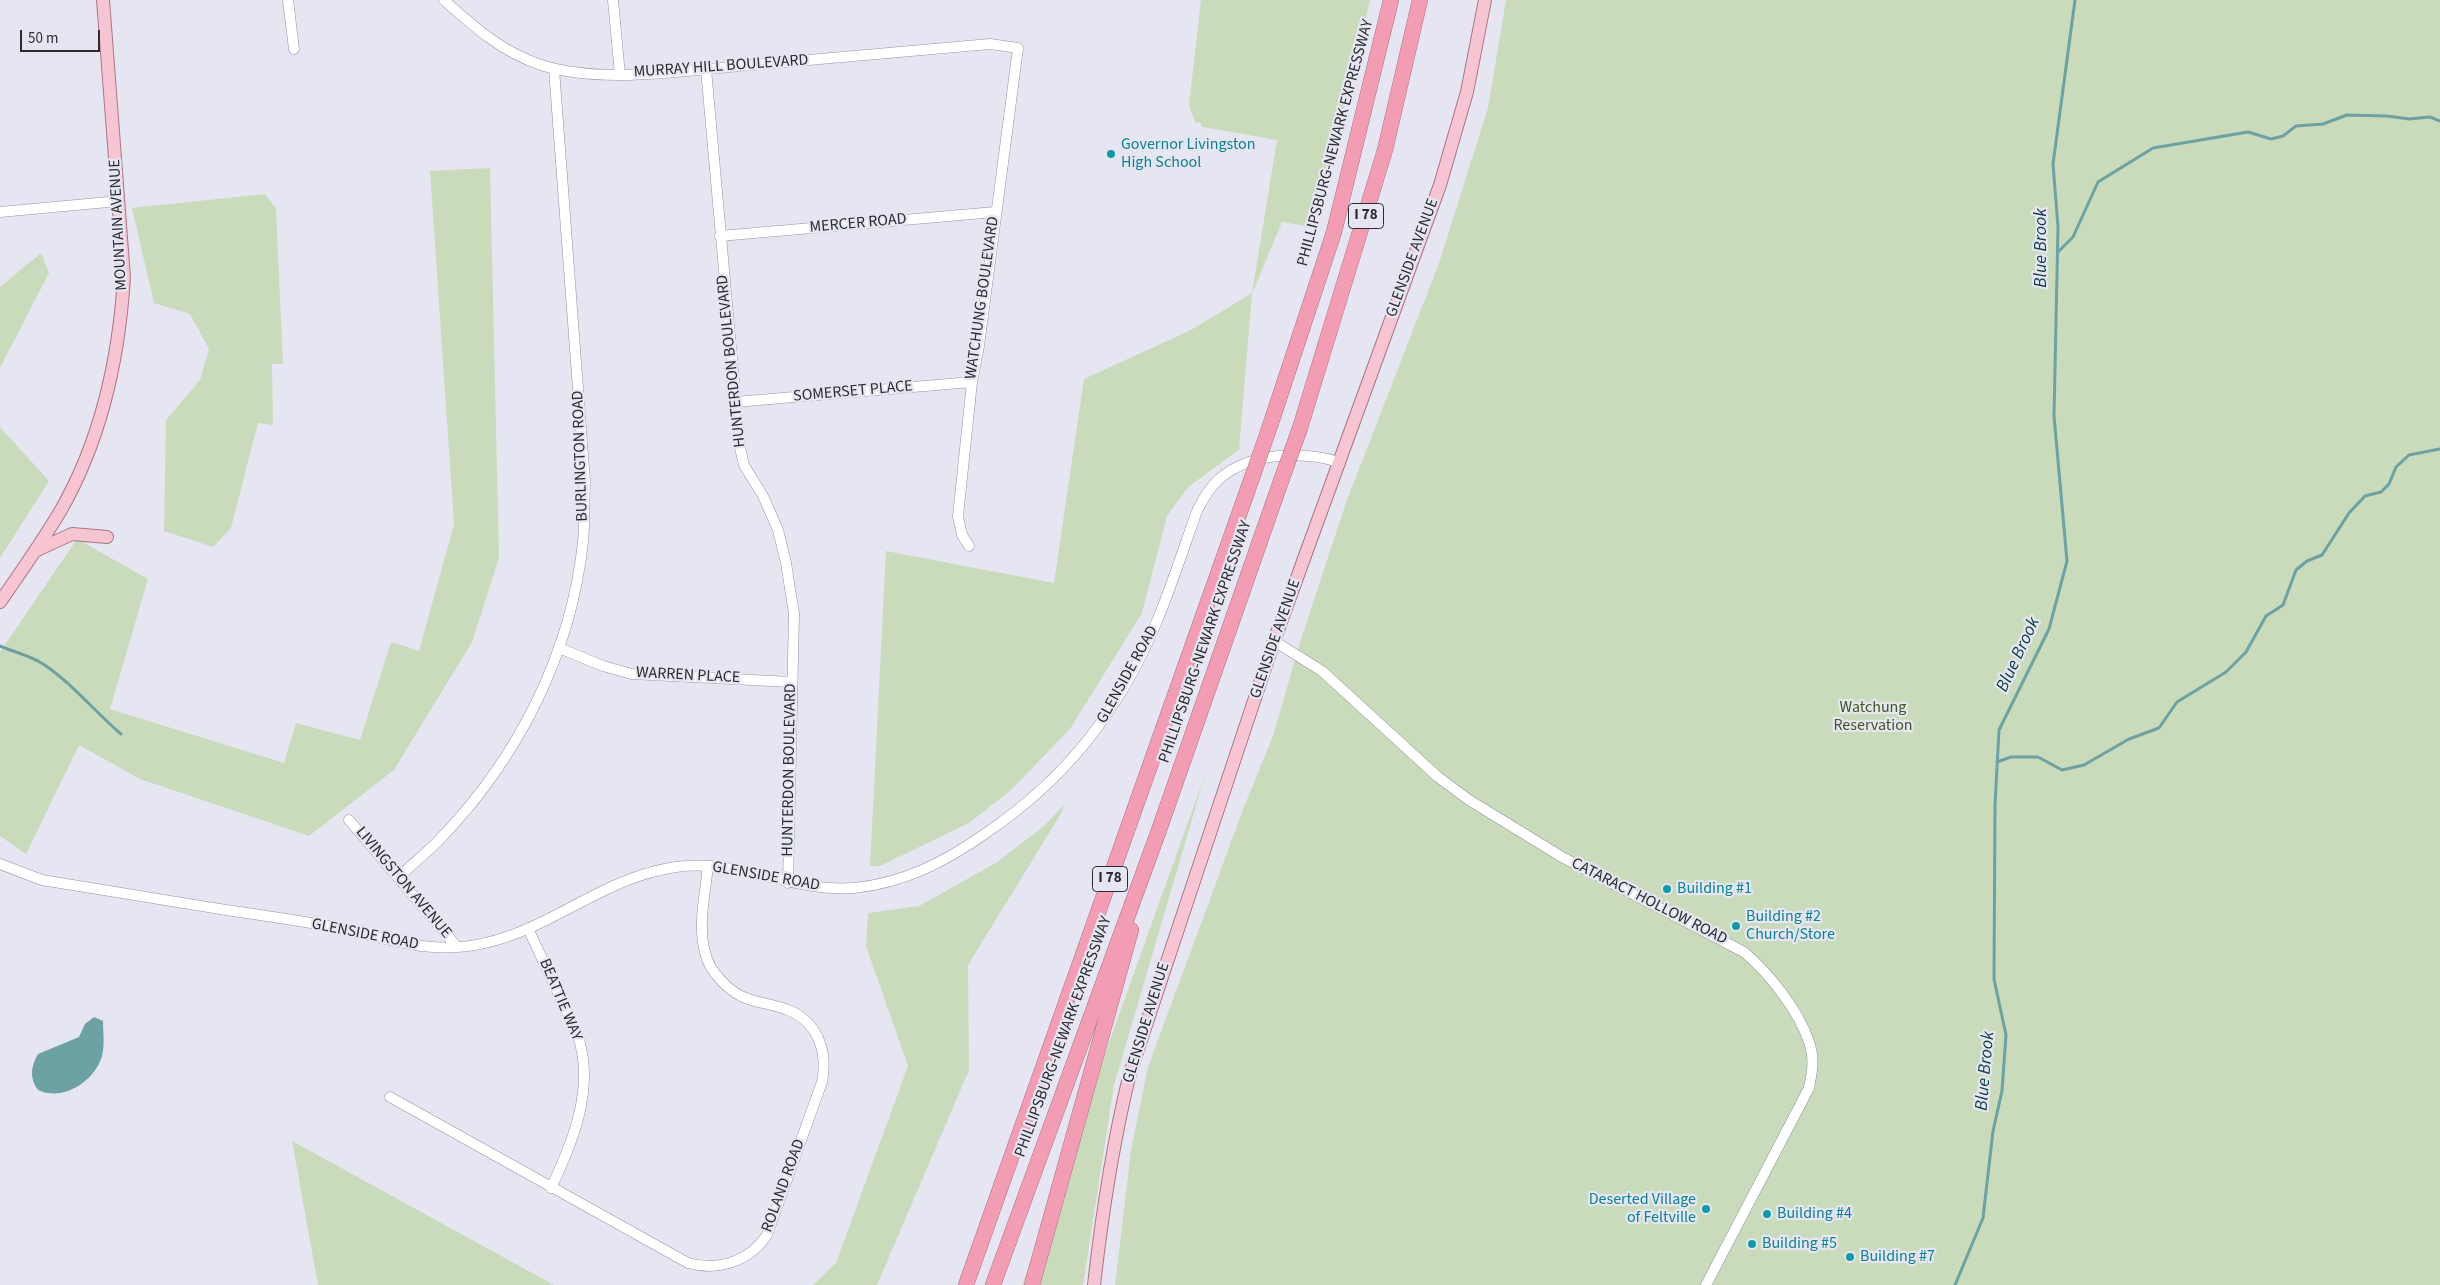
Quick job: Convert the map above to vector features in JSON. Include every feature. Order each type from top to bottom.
[{"type":"highway","name":"PHILLIPSBURG-NEWARK EXPRESSWAY","points":[[966,1285],[1271,423],[1334,232],[1391,0]]},
{"type":"highway","name":"PHILLIPSBURG-NEWARK EXPRESSWAY","points":[[993,1285],[1159,830],[1300,428],[1385,150],[1420,0]]},
{"type":"highway","points":[[1032,1285],[1069,1160],[1159,830]]},
{"type":"main road","name":"MOUNTAIN AVENUE","points":[[0,602],[61,510],[78,475],[93,440],[109,388],[122,320],[124,277],[103,0]]},
{"type":"main road","name":"GLENSIDE AVENUE","points":[[1094,1285],[1100,1229],[1121,1108],[1130,1073],[1274,642],[1440,185],[1467,92],[1485,0]]},
{"type":"main road","points":[[35,550],[72,534],[107,537]]},
{"type":"street","points":[[288,0],[294,49]]},
{"type":"street","name":"MURRAY HILL BOULEVARD","points":[[444,0],[483,35],[507,50],[554,69],[576,72],[620,74],[706,69],[990,44],[1018,48]]},
{"type":"street","points":[[613,0],[620,74]]},
{"type":"street","name":"WATCHUNG BOULEVARD","points":[[969,546],[962,535],[958,516],[972,382],[979,346],[995,212],[1018,48]]},
{"type":"street","name":"BURLINGTON ROAD","points":[[398,877],[440,839],[492,777],[520,734],[544,689],[559,648],[575,592],[583,542],[585,482],[554,69]]},
{"type":"street","name":"HUNTERDON BOULEVARD","points":[[706,69],[738,437],[744,465],[763,496],[778,530],[786,563],[794,614],[788,883]]},
{"type":"street","points":[[0,212],[119,201]]},
{"type":"street","name":"MERCER ROAD","points":[[720,236],[995,212]]},
{"type":"street","name":"SOMERSET PLACE","points":[[735,402],[972,382]]},
{"type":"street","name":"GLENSIDE ROAD","points":[[0,864],[42,880],[335,927],[413,946],[457,947],[484,944],[528,928],[594,894],[638,875],[684,866],[708,866],[745,871],[788,883],[822,888],[852,888],[882,884],[917,874],[945,860],[1003,822],[1045,787],[1097,731],[1119,697],[1157,621],[1197,511],[1206,494],[1218,479],[1234,468],[1283,455],[1324,457],[1339,462]]},
{"type":"street","name":"CATARACT HOLLOW ROAD","points":[[1274,642],[1322,671],[1438,777],[1469,800],[1562,857],[1744,952],[1764,971],[1785,999],[1809,1042],[1812,1061],[1809,1088],[1706,1285]]},
{"type":"street","name":"WARREN PLACE","points":[[559,648],[603,666],[632,674],[792,682]]},
{"type":"street","name":"LIVINGSTON AVENUE","points":[[349,820],[457,947]]},
{"type":"street","name":"ROLAND ROAD","points":[[390,1097],[551,1188],[695,1265],[716,1266],[736,1261],[754,1249],[766,1236],[822,1082],[824,1070],[823,1051],[813,1028],[798,1014],[741,996],[726,984],[710,964],[701,932],[708,866]]},
{"type":"street","name":"BEATTIE WAY","points":[[528,928],[578,1037],[582,1058],[583,1083],[580,1112],[570,1147],[551,1188]]},
{"type":"green space","points":[[1201,0],[1370,0],[1356,64],[1313,227],[1282,222],[1252,294],[1239,450],[1188,487],[1167,516],[1142,613],[1070,729],[1011,790],[969,823],[880,866],[870,866],[886,551],[1054,583],[1084,379],[1191,330],[1252,293],[1277,140],[1202,127],[1201,123],[1195,122],[1189,105]]},
{"type":"green space","name":"Watchung Reservation","points":[[1506,0],[2440,0],[2440,1285],[1115,1285],[1131,1150],[1148,1067],[1244,807],[1273,736],[1301,639],[1347,500],[1439,263],[1488,108]]},
{"type":"green space","points":[[490,168],[499,558],[472,642],[394,770],[309,836],[140,779],[79,745],[26,854],[0,836],[0,652],[77,539],[148,579],[110,709],[284,763],[296,723],[360,740],[391,642],[419,651],[454,524],[430,171]]},
{"type":"green space","points":[[265,194],[276,209],[283,364],[272,364],[273,425],[258,423],[231,528],[213,547],[164,531],[166,420],[200,380],[209,349],[190,314],[154,303],[132,208]]},
{"type":"green space","points":[[41,253],[49,273],[0,368],[0,287]]},
{"type":"green space","points":[[0,427],[49,481],[0,558]]},
{"type":"green space","points":[[1205,775],[1114,1085],[1083,1285],[1022,1285]]},
{"type":"green space","points":[[1064,805],[1062,812],[968,965],[969,1070],[877,1285],[813,1285],[836,1263],[908,1066],[866,946],[868,913],[919,906],[996,863],[1044,826]]},
{"type":"green space","points":[[292,1141],[554,1285],[318,1285]]},
{"type":"shaded area","points":[[94,1017],[103,1021],[104,1043],[102,1056],[93,1074],[77,1087],[67,1091],[48,1093],[38,1090],[33,1081],[32,1072],[38,1054],[79,1037],[85,1024]]},
{"type":"waterway","name":"Blue Brook","points":[[1955,1285],[1983,1218],[1993,1131],[2002,1091],[2006,1035],[1994,979],[1995,805],[1999,730],[2049,629],[2067,561],[2054,416],[2058,227],[2053,164],[2075,0]]},
{"type":"waterway","points":[[2058,252],[2073,237],[2098,182],[2153,148],[2248,132],[2271,139],[2283,136],[2296,126],[2323,124],[2347,115],[2387,116],[2409,119],[2430,117],[2440,121]]},
{"type":"waterway","points":[[1997,762],[2011,757],[2038,757],[2062,770],[2084,765],[2129,739],[2159,728],[2177,702],[2226,672],[2246,652],[2266,616],[2283,605],[2296,570],[2307,561],[2322,555],[2349,513],[2365,496],[2381,492],[2389,484],[2396,467],[2409,455],[2440,449]]},
{"type":"waterway","points":[[0,646],[43,664],[74,689],[121,734]]},
{"type":"place","name":"Governor Livingston High School","points":[[1111,154]]},
{"type":"place","name":"Building #1","points":[[1667,889]]},
{"type":"place","name":"Building #2 Church/Store","points":[[1736,926]]},
{"type":"place","name":"Deserted Village of Feltville","points":[[1706,1209]]},
{"type":"place","name":"Building #4","points":[[1767,1214]]},
{"type":"place","name":"Building #5","points":[[1752,1244]]},
{"type":"place","name":"Building #7","points":[[1850,1257]]}]
